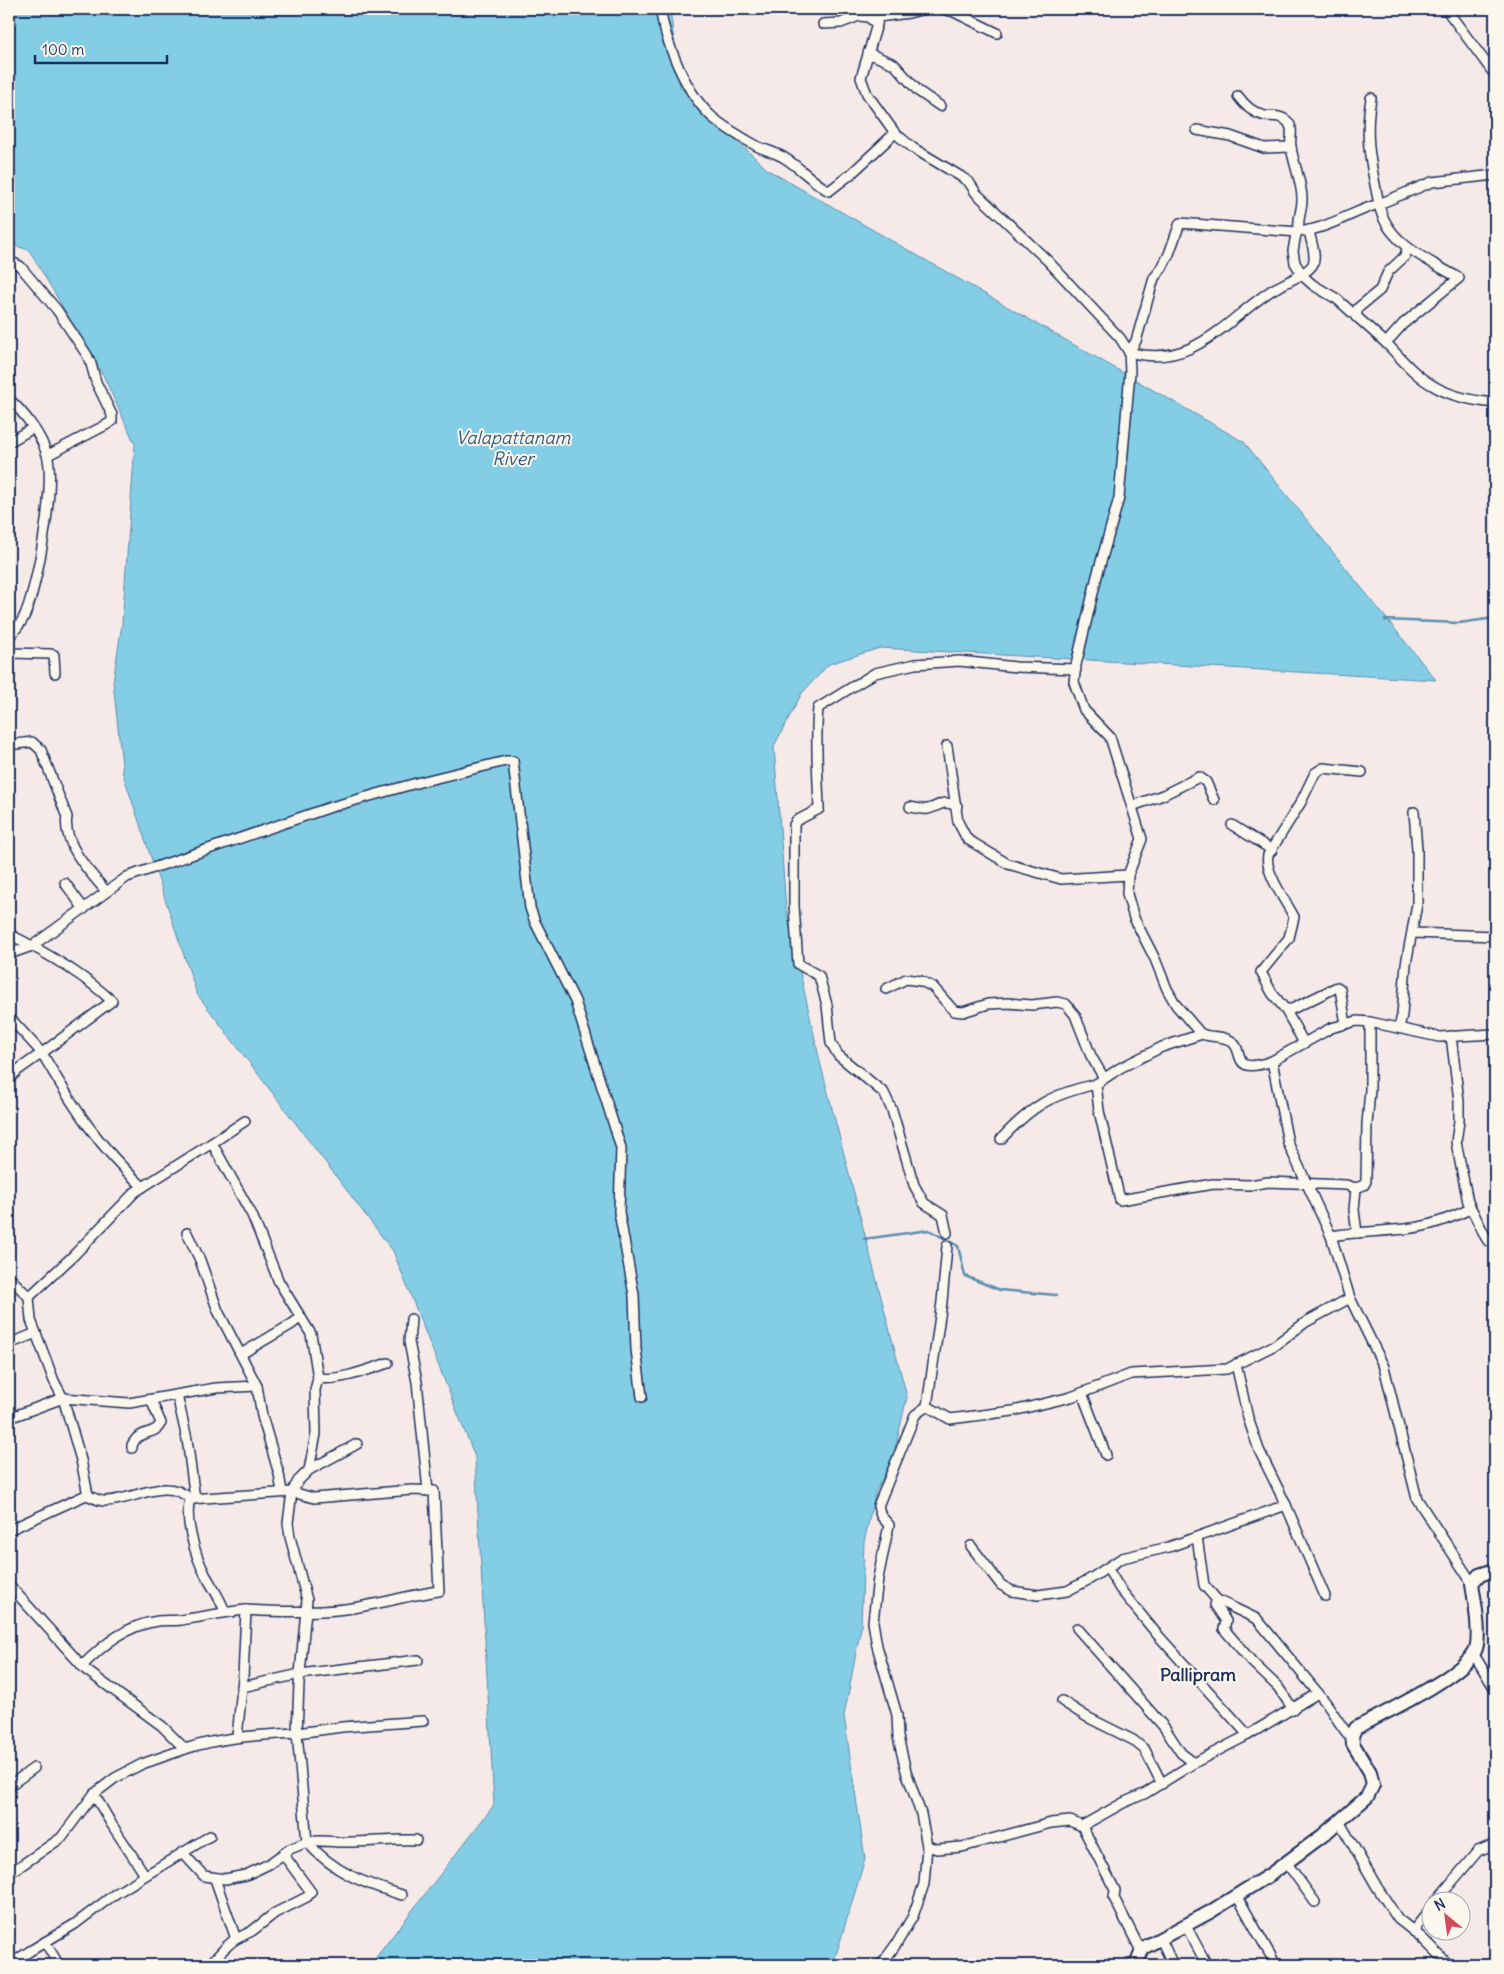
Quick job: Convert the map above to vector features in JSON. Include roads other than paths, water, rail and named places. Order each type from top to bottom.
[{"type":"main road","points":[[1136,1965],[1143,1948],[1236,1896],[1286,1862],[1340,1821],[1367,1797],[1373,1785],[1370,1772],[1352,1735],[1356,1728],[1424,1691],[1462,1666],[1475,1650],[1478,1628],[1472,1583],[1480,1575],[1495,1570]]},
{"type":"street","points":[[660,9],[663,30],[677,64],[692,91],[710,115],[755,145],[781,156],[803,170],[813,181],[829,191],[851,174],[894,132]]},
{"type":"street","points":[[822,24],[841,23],[858,16],[878,17],[925,9]]},
{"type":"street","points":[[942,9],[954,12],[997,33]]},
{"type":"street","points":[[1446,9],[1495,75]]},
{"type":"street","points":[[878,17],[861,78],[867,94],[894,132],[913,148],[969,182],[976,192],[1061,274],[1091,309],[1120,338],[1129,352],[1130,372],[1119,498],[1097,576],[1074,682],[1084,710],[1110,737],[1142,838],[1128,875],[1127,894],[1134,918],[1167,989],[1188,1020],[1202,1034]]},
{"type":"street","points":[[868,53],[894,64],[918,91],[940,106]]},
{"type":"street","points":[[1238,96],[1253,112],[1265,116],[1278,116],[1290,123],[1292,130],[1291,147],[1302,190],[1302,200],[1297,222],[1299,231],[1294,242],[1293,251],[1295,263],[1302,274],[1314,285],[1338,299],[1408,366],[1432,385],[1470,401],[1495,403]]},
{"type":"street","points":[[1371,98],[1367,127],[1368,150],[1381,217],[1388,228],[1407,248],[1459,278],[1403,324],[1386,343]]},
{"type":"street","points":[[1197,130],[1222,134],[1264,148],[1291,147]]},
{"type":"street","points":[[1129,352],[1136,341],[1154,278],[1169,254],[1180,223],[1299,231],[1310,230],[1432,182],[1495,175]]},
{"type":"street","points":[[1129,352],[1146,357],[1168,356],[1179,353],[1226,327],[1264,296],[1312,266],[1314,262],[1310,230]]},
{"type":"street","points":[[1356,317],[1358,308],[1377,294],[1388,272],[1405,256],[1407,248]]},
{"type":"street","points":[[9,261],[20,266],[57,310],[91,364],[96,382],[112,415],[112,421],[108,424],[48,456]]},
{"type":"street","points":[[9,399],[34,428],[48,456],[50,485],[46,528],[27,609],[23,619],[9,637]]},
{"type":"street","points":[[9,442],[34,428]]},
{"type":"street","points":[[9,653],[54,655],[55,673]]},
{"type":"street","points":[[947,1234],[943,1215],[924,1203],[914,1185],[892,1110],[884,1093],[838,1056],[831,1044],[826,1005],[819,976],[798,964],[794,906],[794,825],[796,821],[819,809],[816,736],[818,708],[875,673],[915,664],[959,661],[1016,667],[1076,669]]},
{"type":"street","points":[[9,745],[32,742],[41,750],[67,817],[65,827],[77,856],[106,891]]},
{"type":"street","points":[[947,746],[958,822],[967,839],[1008,864],[1060,879],[1128,875]]},
{"type":"street","points":[[9,954],[32,946],[127,877],[331,807],[420,782],[506,761],[513,761],[530,908],[535,922],[575,1001],[620,1148],[619,1212],[634,1295],[636,1349],[642,1397]]},
{"type":"street","points":[[1304,1043],[1261,972],[1289,938],[1294,917],[1269,871],[1267,860],[1301,802],[1314,773],[1323,768],[1362,772]]},
{"type":"street","points":[[1132,806],[1163,795],[1199,777],[1206,782],[1214,800]]},
{"type":"street","points":[[910,807],[927,809],[937,804],[949,803],[957,806]]},
{"type":"street","points":[[1399,1028],[1402,1015],[1406,964],[1417,904],[1418,878],[1414,812]]},
{"type":"street","points":[[1232,825],[1272,850]]},
{"type":"street","points":[[65,883],[84,909]]},
{"type":"street","points":[[1413,933],[1495,936]]},
{"type":"street","points":[[9,934],[32,946],[98,988],[112,1001],[18,1070],[9,1079]]},
{"type":"street","points":[[886,989],[906,979],[921,981],[933,987],[954,1011],[962,1012],[988,1004],[1066,1004],[1075,1015],[1091,1056],[1104,1078]]},
{"type":"street","points":[[1285,1009],[1292,1009],[1336,987],[1340,988],[1346,1024]]},
{"type":"street","points":[[9,1017],[42,1053],[75,1110],[103,1148],[143,1187]]},
{"type":"street","points":[[1001,1139],[1023,1116],[1042,1103],[1066,1091],[1096,1084],[1120,1068],[1162,1047],[1202,1034],[1233,1042],[1241,1061],[1248,1066],[1259,1066],[1272,1061],[1331,1028],[1357,1021],[1370,1022],[1439,1037],[1495,1034]]},
{"type":"street","points":[[1096,1084],[1099,1111],[1120,1200],[1213,1184],[1250,1186],[1268,1182],[1307,1183],[1346,1185],[1356,1188],[1364,1185],[1366,1181],[1366,1124],[1370,1090],[1370,1022]]},
{"type":"street","points":[[1451,1036],[1459,1101],[1456,1142],[1470,1209],[1486,1238],[1488,1240],[1495,1239]]},
{"type":"street","points":[[1272,1061],[1288,1144],[1331,1236],[1350,1298],[1384,1366],[1417,1499],[1472,1583]]},
{"type":"street","points":[[29,1296],[73,1256],[136,1192],[245,1122]]},
{"type":"street","points":[[212,1143],[252,1214],[279,1282],[311,1334],[318,1378],[315,1390],[316,1434],[309,1470]]},
{"type":"street","points":[[1356,1188],[1354,1210],[1357,1233]]},
{"type":"street","points":[[1331,1236],[1412,1228],[1454,1217],[1470,1209]]},
{"type":"street","points":[[187,1233],[200,1260],[218,1311],[257,1386],[262,1416],[279,1474],[282,1492]]},
{"type":"street","points":[[881,1965],[897,1944],[913,1916],[924,1884],[927,1846],[921,1814],[906,1771],[898,1737],[897,1715],[877,1646],[873,1622],[878,1578],[889,1525],[881,1516],[878,1506],[914,1415],[927,1406],[942,1302],[947,1246]]},
{"type":"street","points":[[9,1277],[29,1296],[29,1310],[54,1381],[63,1398],[81,1460],[88,1495]]},
{"type":"street","points":[[927,1406],[950,1419],[1013,1411],[1082,1393],[1131,1374],[1227,1369],[1275,1345],[1306,1322],[1350,1298]]},
{"type":"street","points":[[241,1354],[301,1317]]},
{"type":"street","points":[[411,1319],[409,1342],[417,1382],[428,1491]]},
{"type":"street","points":[[9,1344],[36,1333]]},
{"type":"street","points":[[318,1378],[324,1379],[355,1373],[388,1363]]},
{"type":"street","points":[[1236,1364],[1248,1418],[1259,1450],[1286,1504],[1326,1596]]},
{"type":"street","points":[[9,1418],[63,1398],[129,1403],[216,1388],[257,1386]]},
{"type":"street","points":[[1082,1393],[1106,1455]]},
{"type":"street","points":[[177,1395],[187,1439],[192,1499],[187,1512],[198,1558],[219,1595],[225,1612]]},
{"type":"street","points":[[132,1448],[132,1445],[139,1436],[159,1428],[161,1423],[152,1400]]},
{"type":"street","points":[[358,1444],[309,1470],[298,1481],[292,1492],[288,1523],[307,1600],[297,1733],[307,1842],[318,1854],[340,1871],[402,1895]]},
{"type":"street","points":[[82,1666],[100,1648],[125,1631],[136,1626],[158,1621],[180,1620],[246,1610],[297,1610],[306,1612],[347,1608],[440,1591],[434,1491],[412,1490],[314,1498],[292,1492],[282,1492],[192,1499],[172,1488],[105,1502],[88,1495]]},
{"type":"street","points":[[9,1530],[88,1495]]},
{"type":"street","points":[[971,1546],[1001,1586],[1012,1591],[1038,1595],[1067,1591],[1122,1558],[1169,1547],[1286,1504]]},
{"type":"street","points":[[1197,1537],[1204,1585],[1217,1600],[1257,1619],[1331,1707],[1344,1731],[1353,1740]]},
{"type":"street","points":[[1108,1568],[1120,1589],[1156,1632],[1248,1735]]},
{"type":"street","points":[[9,1585],[82,1666],[162,1726],[184,1749]]},
{"type":"street","points":[[1217,1600],[1215,1606],[1226,1621],[1224,1630],[1252,1662],[1278,1687],[1293,1709]]},
{"type":"street","points":[[237,1737],[246,1610]]},
{"type":"street","points":[[1077,1628],[1164,1727],[1182,1753],[1194,1764]]},
{"type":"street","points":[[1473,1653],[1495,1689]]},
{"type":"street","points":[[242,1687],[300,1674],[418,1660]]},
{"type":"street","points":[[1082,1826],[1162,1784],[1318,1693]]},
{"type":"street","points":[[1062,1701],[1087,1717],[1132,1740],[1145,1750],[1162,1784]]},
{"type":"street","points":[[10,1868],[61,1838],[94,1794],[115,1778],[142,1764],[184,1749],[237,1737],[423,1721]]},
{"type":"street","points":[[9,1786],[34,1768]]},
{"type":"street","points":[[94,1794],[145,1875]]},
{"type":"street","points":[[1340,1821],[1377,1887],[1398,1919],[1449,1965]]},
{"type":"street","points":[[927,1846],[937,1849],[962,1848],[1051,1824],[1070,1822],[1082,1826],[1115,1890],[1114,1898],[1141,1952]]},
{"type":"street","points":[[9,1965],[75,1924],[115,1894],[210,1836]]},
{"type":"street","points":[[182,1852],[204,1876],[225,1879],[246,1875],[269,1864],[290,1849],[307,1842],[318,1840],[338,1842],[386,1839],[416,1840]]},
{"type":"street","points":[[1443,1892],[1478,1851],[1495,1844]]},
{"type":"street","points":[[209,1965],[236,1939],[252,1932],[275,1913],[307,1897],[311,1892],[284,1854]]},
{"type":"street","points":[[1286,1862],[1315,1902]]},
{"type":"street","points":[[215,1879],[236,1939]]},
{"type":"street","points":[[1236,1896],[1276,1965]]},
{"type":"street","points":[[1413,1931],[1422,1920]]},
{"type":"street","points":[[1185,1924],[1207,1965]]},
{"type":"street","points":[[1161,1939],[1173,1965]]},
{"type":"street","points":[[45,1942],[59,1965]]},
{"type":"water","name":"Valapattanam River","points":[[9,9],[670,9],[680,87],[768,170],[1244,442],[1436,680],[880,648],[829,664],[802,693],[774,746],[786,909],[820,1062],[907,1397],[893,1457],[875,1493],[864,1542],[861,1627],[844,1716],[865,1859],[833,1965],[370,1965],[494,1805],[475,1457],[393,1251],[197,994],[123,774],[113,682],[122,624],[135,444],[103,375],[29,250],[9,244]]},
{"type":"waterway","points":[[1385,620],[1459,623],[1495,618]]},
{"type":"waterway","points":[[864,1239],[929,1230],[958,1246],[965,1276],[1000,1290],[1056,1295]]},
{"type":"district","name":"Pallipram","points":[[1198,1675]]}]
